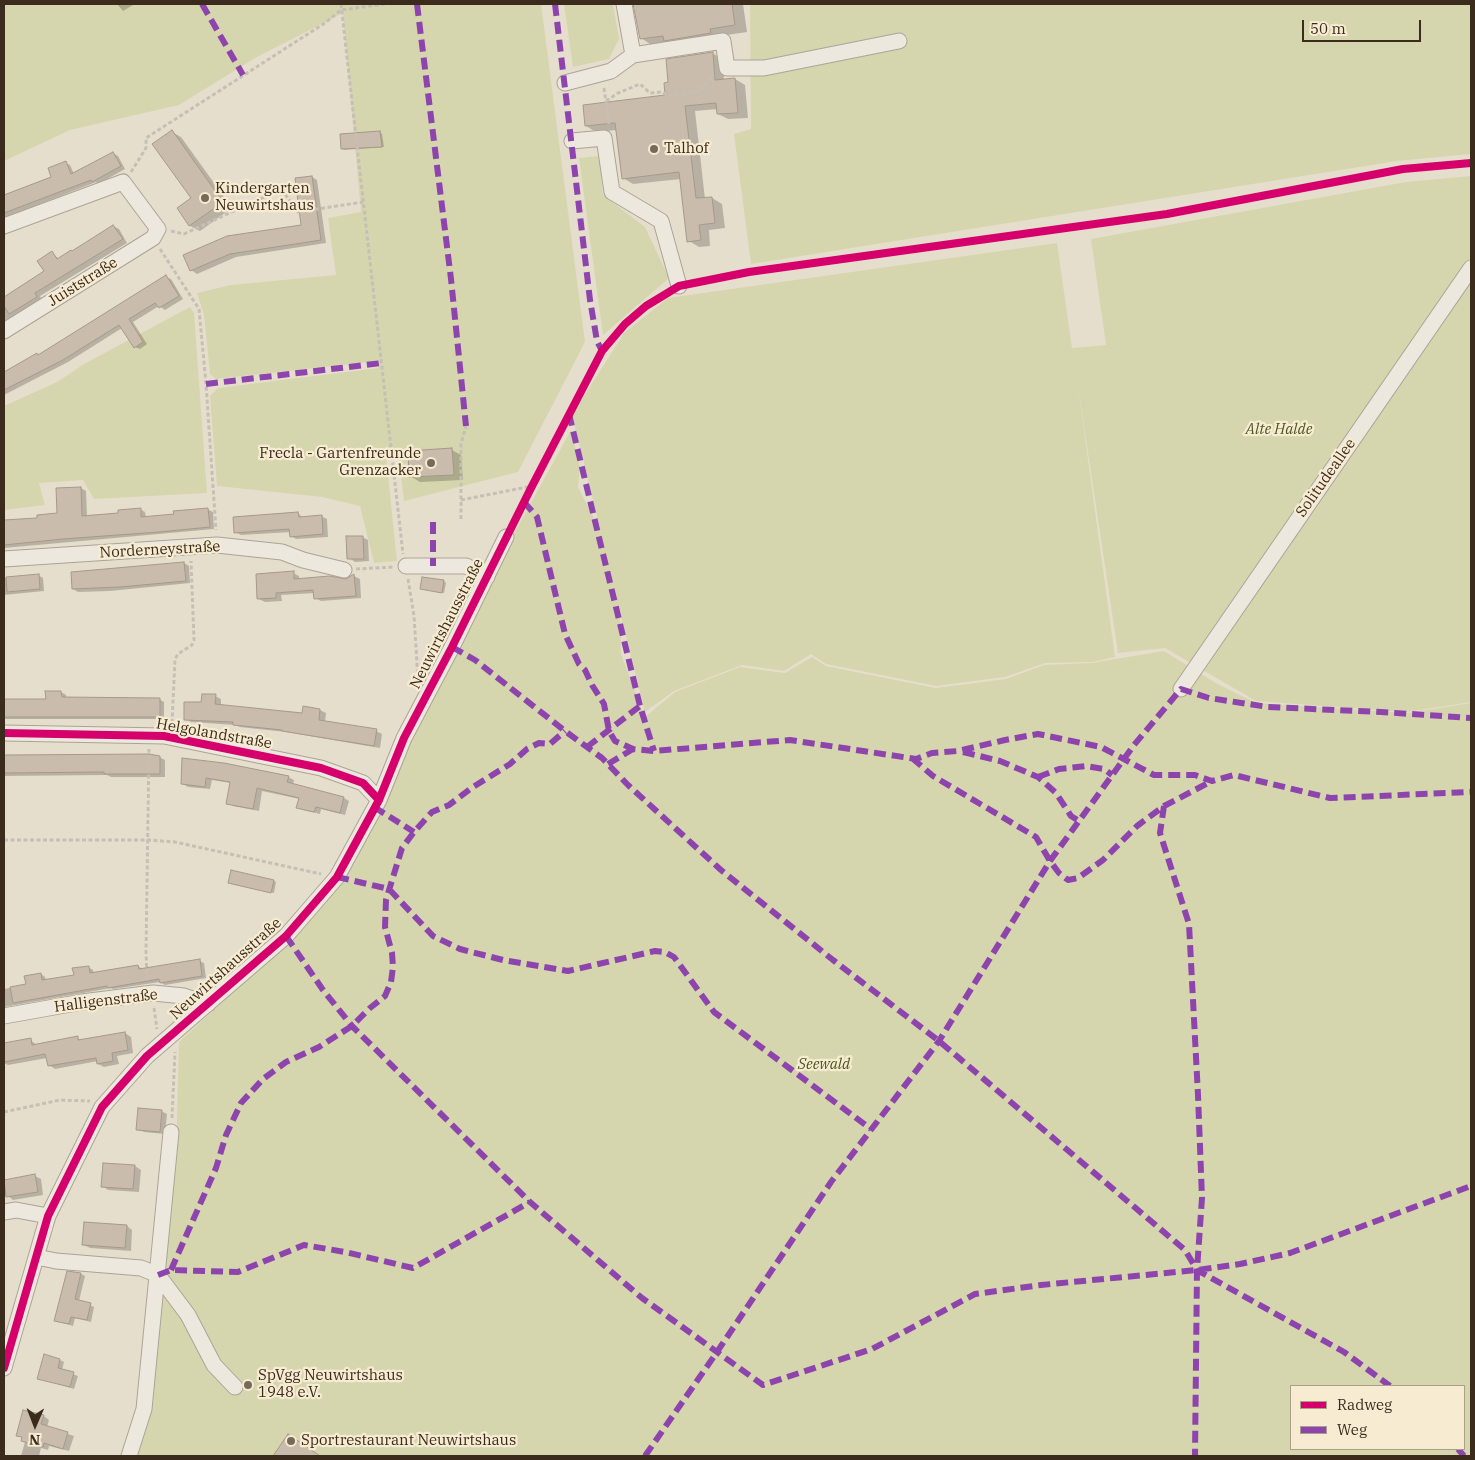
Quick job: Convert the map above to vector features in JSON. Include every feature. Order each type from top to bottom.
[{"type":"street","points":[[624,4],[633,54]]},
{"type":"street","points":[[565,82],[611,71],[633,54],[723,41],[727,68],[764,68],[899,41]]},
{"type":"street","points":[[572,141],[604,138],[612,192],[661,221],[679,286]]},
{"type":"street","points":[[4,226],[127,177],[155,233]]},
{"type":"street","name":"Juiststraße","points":[[4,331],[155,233]]},
{"type":"street","name":"Solitudeallee","points":[[1181,689],[1471,268]]},
{"type":"street","name":"Neuwirtshausstraße","points":[[4,1368],[48,1216],[102,1107],[147,1056],[286,936],[337,877],[379,800],[404,738],[487,578],[506,537]]},
{"type":"street","name":"Norderneystraße","points":[[4,559],[216,545],[282,552],[303,560],[344,570]]},
{"type":"street","points":[[406,566],[466,566],[487,578]]},
{"type":"street","name":"Helgolandstraße","points":[[4,733],[172,738],[321,768],[363,783],[379,800]]},
{"type":"street","name":"Halligenstraße","points":[[4,1016],[82,1002],[153,993],[184,996],[208,1004]]},
{"type":"street","points":[[129,1456],[144,1409],[172,1127]]},
{"type":"street","points":[[4,1212],[16,1210],[48,1216]]},
{"type":"street","points":[[37,1257],[56,1261],[141,1268],[158,1275],[188,1315],[214,1365],[235,1387]]},
{"type":"path","points":[[340,4],[406,566],[414,616],[416,670],[421,705]]},
{"type":"path","points":[[127,177],[146,148],[146,138],[325,23],[341,10],[385,4]]},
{"type":"path","points":[[606,101],[618,93],[640,84],[650,93],[662,92],[668,96],[698,91],[714,74],[727,68]]},
{"type":"path","points":[[601,73],[610,127],[604,138]]},
{"type":"path","points":[[155,233],[184,234],[273,193],[285,194],[298,212],[363,202]]},
{"type":"path","points":[[155,233],[200,310],[216,545]]},
{"type":"path","points":[[461,519],[461,444],[466,426]]},
{"type":"path","points":[[461,500],[532,486]]},
{"type":"path","points":[[172,738],[175,659],[178,654],[192,645],[194,640],[191,548]]},
{"type":"path","points":[[344,570],[406,566]]},
{"type":"path","points":[[148,986],[146,951],[149,736]]},
{"type":"path","points":[[4,840],[149,840],[175,842],[337,877]]},
{"type":"path","points":[[154,1007],[156,1026]]},
{"type":"path","points":[[172,1127],[174,1073]]},
{"type":"path","points":[[4,1112],[60,1100],[91,1101],[102,1107]]},
{"type":"green space","points":[[4,4],[541,4],[585,342],[518,472],[404,501],[399,457],[385,446],[397,561],[374,563],[360,506],[322,497],[217,486],[210,396],[218,388],[378,368],[377,361],[216,379],[210,374],[204,315],[197,293],[231,285],[336,275],[328,218],[361,212],[343,13],[255,58],[179,105],[70,130],[4,161]]},
{"type":"green space","points":[[564,4],[613,4],[619,39],[609,59],[573,67]]},
{"type":"green space","points":[[750,4],[1471,4],[1471,154],[1397,161],[751,264],[734,134],[751,129]]},
{"type":"green space","points":[[599,156],[603,195],[645,227],[669,278],[603,335],[579,158]]},
{"type":"green space","name":"Seewald","points":[[1471,176],[1471,702],[1406,712],[1256,701],[1165,648],[1118,653],[1078,386],[1115,657],[1092,662],[1045,663],[1005,677],[936,686],[826,664],[811,654],[784,671],[742,665],[674,691],[645,712],[620,613],[621,654],[645,717],[675,692],[740,667],[785,673],[812,657],[826,666],[936,688],[1006,679],[1044,665],[1091,663],[1164,651],[1216,683],[1256,703],[1407,713],[1471,703],[1471,1456],[133,1456],[176,1155],[179,1042],[292,938],[342,879],[409,739],[511,539],[571,430],[580,467],[578,487],[601,532],[572,415],[624,333],[668,298],[1057,243],[1072,348],[1106,345],[1091,239],[1406,182]]},
{"type":"green space","points":[[190,307],[194,313],[207,493],[94,499],[83,480],[39,483],[45,505],[4,510],[4,406],[57,382],[84,364]]},
{"type":"building","points":[[633,4],[732,4],[735,25],[710,29],[711,33],[664,41],[663,36],[640,39]]},
{"type":"building","points":[[713,52],[715,80],[735,78],[738,113],[717,114],[716,103],[685,106],[696,198],[712,197],[715,223],[699,225],[701,240],[687,242],[679,172],[622,179],[615,123],[585,126],[583,105],[665,95],[664,83],[668,82],[666,59]]},
{"type":"building","points":[[172,130],[223,202],[189,226],[177,208],[191,198],[152,144]]},
{"type":"building","points":[[380,131],[382,147],[341,149],[340,134]]},
{"type":"building","points":[[113,152],[121,166],[92,182],[91,180],[4,213],[4,195],[51,177],[48,168],[66,161],[71,174]]},
{"type":"building","points":[[312,176],[321,240],[230,254],[190,271],[183,255],[227,236],[301,225],[295,178]]},
{"type":"building","points":[[113,225],[123,239],[35,293],[37,297],[9,314],[4,306],[4,297],[44,271],[37,261],[52,251],[57,259]]},
{"type":"building","points":[[166,275],[179,296],[159,308],[155,303],[129,319],[143,342],[134,348],[119,325],[63,360],[4,390],[4,372],[37,353],[38,355]]},
{"type":"building","name":"Frecla - Gartenfreunde Grenzacker","points":[[452,448],[454,475],[409,477],[408,451]]},
{"type":"building","points":[[81,487],[82,516],[118,513],[118,510],[141,508],[141,517],[174,514],[173,511],[208,508],[210,527],[4,545],[4,520],[37,518],[37,515],[57,513],[56,488]]},
{"type":"building","points":[[298,512],[299,517],[322,515],[323,534],[290,537],[289,529],[234,533],[233,517]]},
{"type":"building","points":[[346,536],[363,536],[364,559],[347,559]]},
{"type":"building","points":[[184,562],[186,581],[72,589],[71,572]]},
{"type":"building","points":[[294,571],[294,579],[330,576],[346,579],[354,574],[356,596],[314,599],[313,590],[276,593],[276,598],[257,599],[256,574]]},
{"type":"building","points":[[39,574],[40,589],[7,592],[6,577]]},
{"type":"building","points":[[422,577],[444,580],[442,593],[420,589]]},
{"type":"building","points":[[45,691],[61,691],[62,697],[160,698],[160,717],[4,717],[4,699],[46,699]]},
{"type":"building","points":[[202,694],[216,694],[215,704],[302,713],[303,706],[320,709],[319,720],[377,729],[374,746],[282,730],[233,725],[233,722],[184,720],[184,702],[201,702]]},
{"type":"building","points":[[149,754],[160,756],[160,774],[104,774],[104,772],[4,773],[4,755]]},
{"type":"building","points":[[182,758],[224,763],[289,776],[287,782],[344,797],[340,813],[316,807],[314,812],[296,808],[299,798],[257,788],[253,809],[226,804],[230,782],[206,778],[205,787],[181,784]]},
{"type":"building","points":[[231,870],[274,880],[271,893],[228,883]]},
{"type":"building","points":[[200,959],[202,976],[160,983],[159,979],[108,988],[107,986],[13,1003],[10,987],[26,984],[24,976],[41,973],[42,980],[74,975],[72,968],[89,966],[90,973],[138,965],[139,969]]},
{"type":"building","points":[[125,1032],[128,1050],[112,1053],[113,1061],[97,1064],[96,1058],[48,1066],[45,1054],[4,1062],[4,1043],[31,1038],[32,1045],[78,1036],[78,1040]]},
{"type":"building","points":[[138,1108],[162,1110],[160,1132],[136,1130]]},
{"type":"building","points":[[103,1163],[135,1165],[133,1189],[101,1187]]},
{"type":"building","points":[[35,1174],[38,1192],[6,1197],[4,1180]]},
{"type":"building","points":[[84,1222],[127,1225],[125,1248],[82,1245]]},
{"type":"building","points":[[67,1271],[81,1273],[75,1299],[91,1303],[87,1320],[71,1317],[69,1324],[54,1321]]},
{"type":"building","points":[[44,1354],[60,1359],[58,1368],[74,1372],[70,1387],[37,1379]]},
{"type":"building","points":[[23,1410],[44,1415],[41,1424],[68,1432],[63,1449],[44,1443],[43,1447],[21,1441],[22,1437],[16,1436]]},
{"type":"building","name":"Sportrestaurant Neuwirtshaus","points":[[288,1434],[320,1456],[273,1456]]},
{"type":"marked path","points":[[202,4],[243,75]]},
{"type":"marked path","points":[[417,4],[451,279],[466,426]]},
{"type":"marked path","points":[[555,4],[590,300],[597,341],[602,351]]},
{"type":"marked path","points":[[206,384],[382,363]]},
{"type":"marked path","points":[[569,414],[640,706],[654,751]]},
{"type":"marked path","points":[[524,502],[537,517],[565,634],[579,664],[585,670],[604,704],[609,731],[615,741],[633,749],[654,751],[790,740],[916,759],[932,753],[958,751],[1038,734],[1101,747],[1154,775],[1195,775],[1212,781],[1234,775],[1330,798],[1471,792]]},
{"type":"marked path","points":[[433,522],[433,566]]},
{"type":"marked path","points":[[452,647],[475,660],[602,758],[628,785],[721,870],[833,960],[939,1041],[1185,1250],[1197,1270],[1344,1352],[1389,1385]]},
{"type":"marked path","points":[[645,1456],[831,1182],[939,1041],[1050,861],[1134,745],[1181,689],[1209,698],[1268,707],[1471,718]]},
{"type":"marked path","points":[[587,747],[640,706]]},
{"type":"marked path","points":[[171,1270],[216,1168],[226,1135],[241,1103],[263,1079],[286,1062],[319,1047],[352,1026],[385,996],[391,982],[393,967],[392,953],[385,927],[386,900],[402,848],[432,812],[449,805],[473,787],[510,764],[527,749],[539,743],[550,744],[565,731]]},
{"type":"marked path","points":[[608,764],[633,749]]},
{"type":"marked path","points":[[963,752],[1000,761],[1038,777],[1056,793],[1071,816],[1079,821]]},
{"type":"marked path","points":[[912,758],[933,776],[1036,837],[1050,861],[1059,873],[1068,880],[1078,878],[1103,860],[1137,826],[1164,806],[1212,781]]},
{"type":"marked path","points":[[1038,777],[1059,769],[1086,766],[1104,769],[1112,775]]},
{"type":"marked path","points":[[1164,806],[1160,833],[1189,924],[1198,1095],[1202,1198],[1197,1270],[1195,1456]]},
{"type":"marked path","points":[[374,807],[414,832]]},
{"type":"marked path","points":[[337,877],[389,889],[433,936],[460,949],[503,960],[568,971],[655,951],[665,952],[674,957],[714,1012],[871,1129]]},
{"type":"marked path","points":[[286,936],[323,990],[352,1026],[530,1202],[642,1298],[763,1385],[872,1349],[975,1294],[1041,1285],[1240,1264],[1290,1253],[1471,1186]]},
{"type":"marked path","points":[[158,1275],[171,1270],[238,1272],[304,1245],[345,1252],[413,1268],[530,1202]]},
{"type":"marked path","points":[[1459,1450],[1464,1456]]},
{"type":"cycle path","points":[[4,1368],[48,1216],[102,1107],[147,1056],[286,936],[337,877],[379,800],[404,738],[602,351],[625,324],[646,306],[679,286],[749,272],[1167,214],[1403,169],[1471,163]]},
{"type":"cycle path","points":[[4,733],[164,736],[321,768],[363,783],[379,800]]},
{"type":"place","name":"Talhof","points":[[654,149]]},
{"type":"place","name":"Kindergarten Neuwirtshaus","points":[[205,198]]},
{"type":"place","name":"Frecla - Gartenfreunde Grenzacker","points":[[431,463]]},
{"type":"place","name":"SpVgg Neuwirtshaus 1948 e.V.","points":[[248,1385]]},
{"type":"place","name":"Sportrestaurant Neuwirtshaus","points":[[291,1441]]},
{"type":"park label","name":"Alte Halde","points":[[1279,430]]}]
